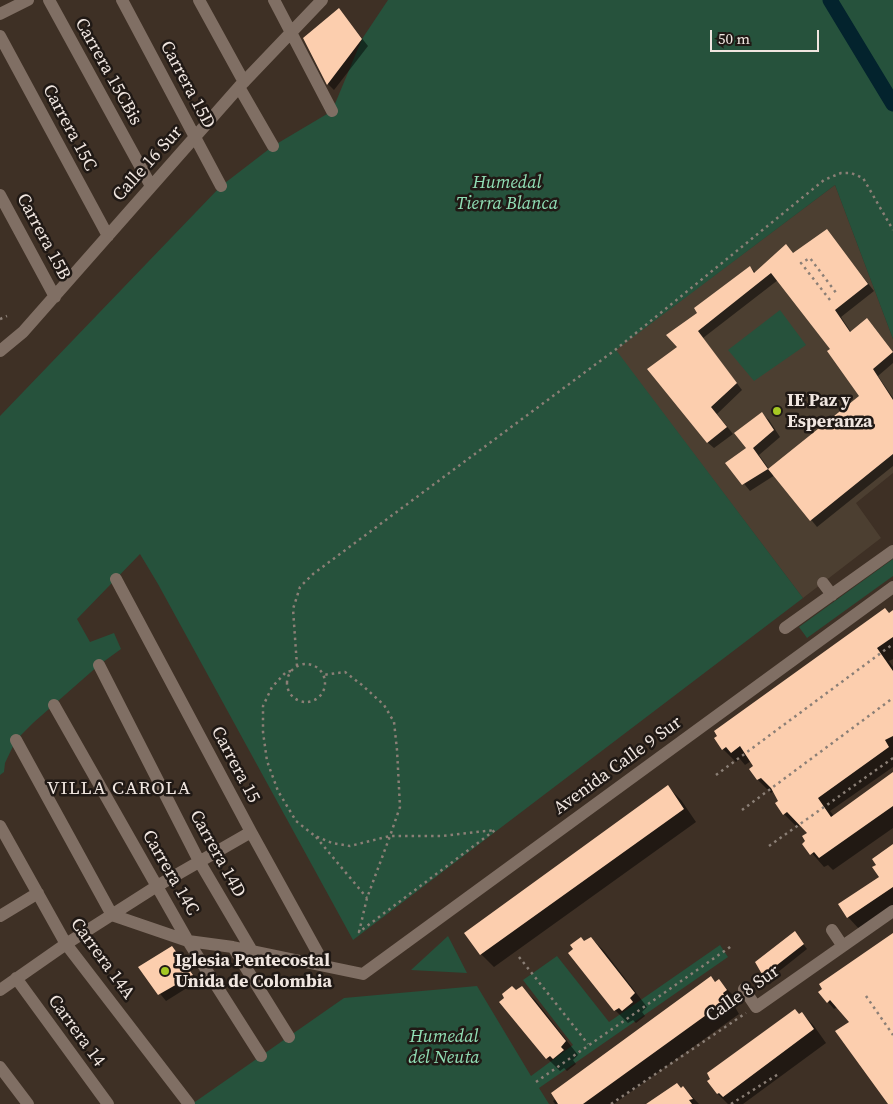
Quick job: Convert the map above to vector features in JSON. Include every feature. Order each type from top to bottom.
[{"type":"street","points":[[0,14],[28,0]]},
{"type":"street","name":"Carrera 15CBis","points":[[50,0],[151,186]]},
{"type":"street","name":"Carrera 15D","points":[[122,0],[221,186]]},
{"type":"street","points":[[199,0],[273,146]]},
{"type":"street","points":[[274,0],[332,111]]},
{"type":"street","name":"Calle 16 Sur","points":[[0,350],[23,332],[241,85],[322,0]]},
{"type":"street","name":"Carrera 15C","points":[[0,36],[4,56],[108,236]]},
{"type":"street","name":"Carrera 15B","points":[[0,195],[55,297]]},
{"type":"street","points":[[785,628],[893,551]]},
{"type":"street","name":"Carrera 15","points":[[116,579],[251,832],[326,966]]},
{"type":"street","points":[[823,583],[832,595]]},
{"type":"street","name":"Avenida Calle 9 Sur","points":[[326,966],[363,974],[893,587]]},
{"type":"street","name":"Carrera 14D","points":[[99,665],[199,861],[252,951]]},
{"type":"street","name":"Carrera 14C","points":[[54,705],[188,941],[261,1056]]},
{"type":"street","points":[[16,740],[112,915],[188,941],[233,947],[326,966]]},
{"type":"street","name":"Carrera 14A","points":[[0,826],[66,944],[188,1104]]},
{"type":"street","points":[[0,990],[66,944],[157,886],[251,832]]},
{"type":"street","points":[[0,916],[38,893]]},
{"type":"street","name":"Calle 8 Sur","points":[[756,1007],[893,911]]},
{"type":"street","points":[[832,930],[842,945]]},
{"type":"street","points":[[233,947],[289,1036]]},
{"type":"street","name":"Carrera 14","points":[[16,978],[108,1104]]},
{"type":"street","points":[[744,989],[756,1007]]},
{"type":"street","points":[[0,1067],[28,1104]]},
{"type":"path","points":[[296,666],[310,664],[315,666],[323,675],[324,687],[318,698],[306,702],[300,701],[290,693],[287,681],[296,666],[293,609],[300,587],[313,574],[615,350],[824,180],[841,173],[851,173],[863,178],[893,230]]},
{"type":"path","points":[[830,300],[801,263],[810,258],[837,294]]},
{"type":"path","points":[[0,319],[7,316]]},
{"type":"path","points":[[716,775],[893,644]]},
{"type":"path","points":[[292,671],[286,672],[272,687],[263,706],[263,732],[267,761],[278,791],[296,821],[315,836],[367,898]]},
{"type":"path","points":[[315,836],[332,843],[350,846],[390,836],[442,836],[495,830],[359,932],[367,898],[390,836],[400,807],[399,766],[394,722],[384,705],[345,672],[323,675]]},
{"type":"path","points":[[742,810],[893,698]]},
{"type":"path","points":[[769,846],[893,758]]},
{"type":"path","points":[[536,1082],[733,945]]},
{"type":"path","points":[[519,957],[588,1045]]},
{"type":"path","points":[[866,996],[893,1035]]},
{"type":"path","name":"Calle 8 Sur","points":[[611,1104],[756,1007]]},
{"type":"path","points":[[731,1104],[780,1073]]},
{"type":"shaded area","name":"IE Paz y Esperanza","points":[[835,185],[893,339],[893,473],[856,503],[881,538],[803,598],[615,350]]},
{"type":"green space","name":"Humedal Tierra Blanca","points":[[388,0],[893,0],[893,339],[835,185],[616,350],[803,598],[353,940],[140,554],[77,619],[90,642],[114,633],[121,649],[99,665],[16,740],[5,763],[4,772],[0,775],[0,416],[221,186],[273,146],[332,111],[362,39]]},
{"type":"green space","points":[[780,310],[806,345],[754,381],[728,350]]},
{"type":"green space","points":[[893,559],[893,576],[807,638],[799,627]]},
{"type":"green space","points":[[448,936],[467,973],[411,970]]},
{"type":"green space","name":"Humedal del Neuta","points":[[720,945],[728,957],[539,1088],[549,1104],[192,1104],[344,998],[477,986],[531,1076],[573,1045],[523,980],[557,956],[609,1022]]},
{"type":"building","points":[[339,8],[362,39],[327,85],[303,38]]},
{"type":"building","points":[[827,229],[868,284],[835,310],[850,332],[867,318],[893,352],[873,369],[893,400],[893,454],[810,521],[768,469],[859,396],[827,351],[830,349],[771,273],[698,331],[737,383],[711,407],[727,427],[707,443],[647,369],[677,347],[666,335],[697,313],[694,308],[750,266],[754,273],[786,244],[793,253]]},
{"type":"building","points":[[762,412],[774,430],[753,448],[768,469],[742,485],[725,463],[746,448],[734,433]]},
{"type":"building","points":[[885,608],[889,613],[893,610],[893,637],[877,648],[893,671],[893,736],[885,740],[889,747],[818,798],[831,817],[893,772],[893,806],[819,858],[814,852],[810,855],[802,844],[805,841],[802,836],[807,833],[787,812],[783,815],[775,803],[778,801],[771,788],[761,778],[757,780],[749,769],[753,766],[740,746],[731,753],[726,747],[722,750],[714,738],[717,736],[714,731]]},
{"type":"building","points":[[668,785],[684,809],[480,955],[464,933]]},
{"type":"building","points":[[893,844],[893,887],[847,918],[838,904],[879,877],[872,867],[876,865],[872,859]]},
{"type":"building","points":[[795,931],[804,944],[763,976],[755,962]]},
{"type":"building","points":[[893,933],[893,1104],[888,1104],[835,1031],[849,1022],[830,1000],[827,1003],[818,992],[822,989],[819,984]]},
{"type":"building","points":[[581,937],[584,941],[591,937],[635,993],[630,998],[633,1002],[622,1011],[619,1008],[614,1011],[568,953],[573,949],[570,945]]},
{"type":"building","name":"Iglesia Pentecostal Unida de Colombia","points":[[172,946],[193,975],[158,995],[138,967]]},
{"type":"building","points":[[711,976],[715,982],[719,979],[727,990],[723,993],[727,1000],[583,1104],[558,1104],[551,1093]]},
{"type":"building","points":[[512,986],[516,990],[522,986],[566,1041],[561,1047],[564,1050],[553,1059],[550,1056],[546,1059],[499,1002],[504,998],[502,994]]},
{"type":"building","points":[[795,1009],[799,1014],[802,1012],[814,1029],[723,1097],[719,1093],[717,1094],[707,1081],[710,1079],[707,1073]]},
{"type":"building","points":[[677,1083],[681,1088],[683,1086],[693,1099],[689,1100],[692,1104],[646,1104]]},
{"type":"waterway","points":[[830,0],[893,104]]},
{"type":"place","name":"IE Paz y Esperanza","points":[[777,411]]},
{"type":"place","name":"Iglesia Pentecostal Unida de Colombia","points":[[165,971]]},
{"type":"district","name":"VILLA CAROLA","points":[[119,789]]}]
